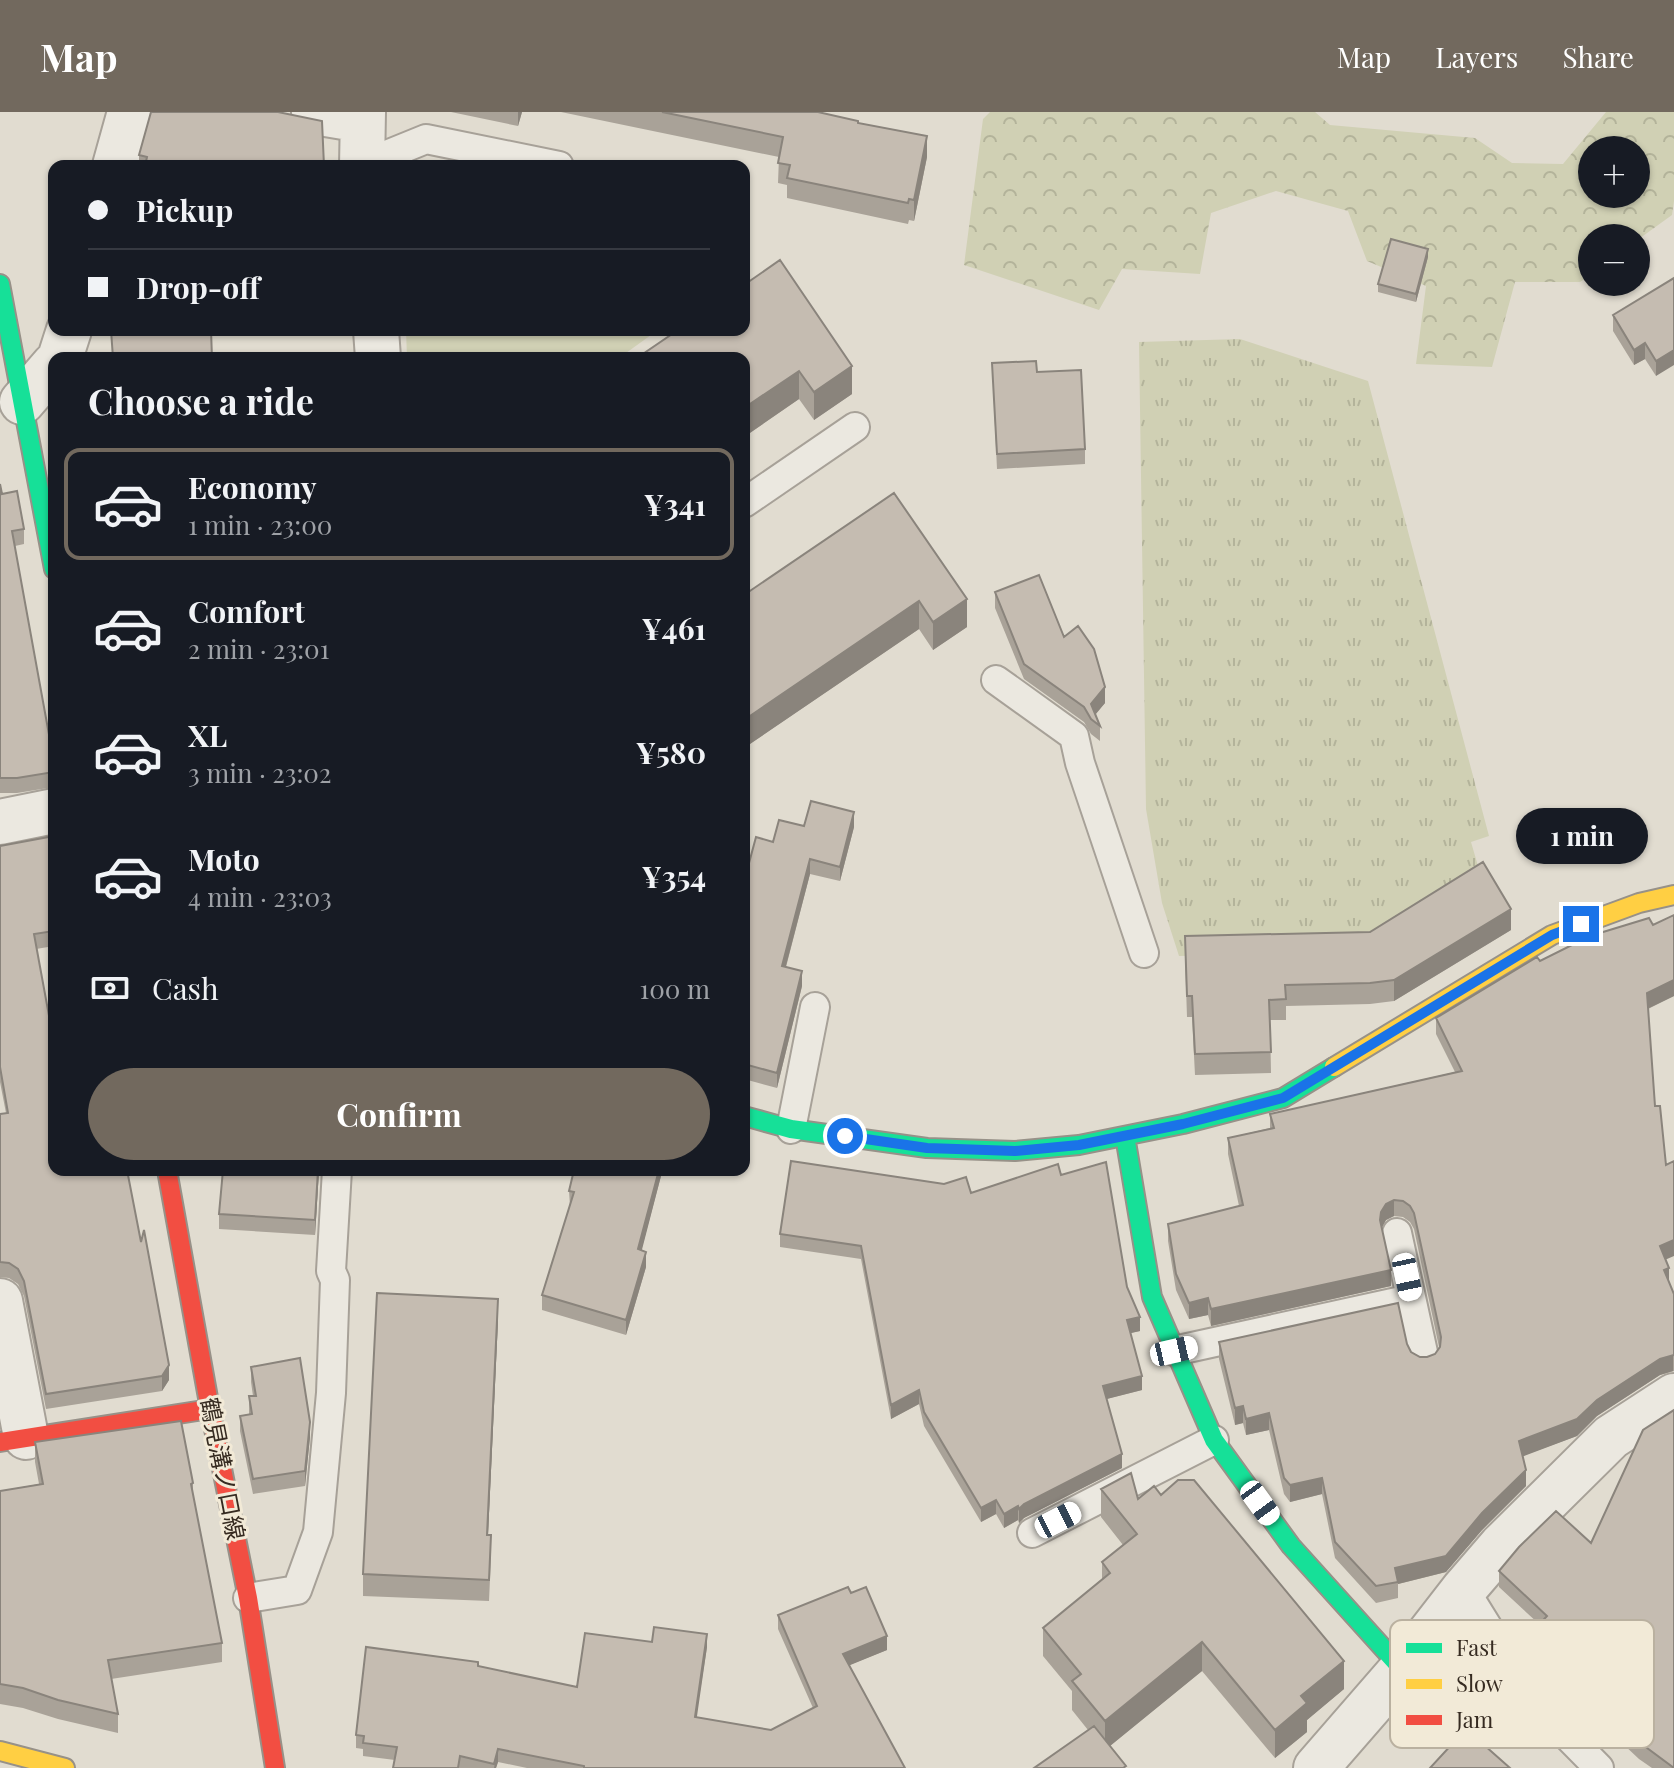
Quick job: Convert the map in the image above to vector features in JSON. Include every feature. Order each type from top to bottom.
[{"type":"street","points":[[117,160],[130,112]]},
{"type":"street","points":[[314,112],[363,116],[362,160]]},
{"type":"street","points":[[0,284],[48,538]]},
{"type":"street","points":[[22,402],[48,372]]},
{"type":"street","points":[[0,822],[48,812]]},
{"type":"street","points":[[750,1118],[791,1129],[927,1148],[1015,1151],[1079,1145],[1183,1124],[1283,1098],[1552,935],[1639,903],[1674,895]]},
{"type":"street","points":[[1125,1136],[1152,1297],[1214,1440],[1291,1546],[1390,1656]]},
{"type":"street","name":"鶴見溝ノ口線","points":[[168,1176],[248,1598],[275,1768]]},
{"type":"street","points":[[0,1301],[13,1439],[210,1409]]},
{"type":"street","points":[[1440,1620],[1501,1546],[1611,1437],[1674,1396]]},
{"type":"street","points":[[1316,1768],[1390,1683]]},
{"type":"street","points":[[0,1751],[65,1768]]},
{"type":"lane","points":[[376,160],[426,139],[529,160]]},
{"type":"lane","points":[[750,499],[855,427]]},
{"type":"lane","points":[[996,680],[1074,736],[1080,763],[1144,953]]},
{"type":"lane","points":[[791,1129],[815,1007]]},
{"type":"lane","points":[[248,1598],[297,1590],[318,1532],[331,1393],[335,1280],[331,1271],[337,1176]]},
{"type":"lane","points":[[1397,1233],[1424,1357]]},
{"type":"lane","points":[[1174,1351],[1411,1299]]},
{"type":"lane","points":[[1032,1533],[1214,1440]]},
{"type":"lane","points":[[1464,1589],[1483,1620]]},
{"type":"lane","points":[[1579,1748],[1599,1768]]},
{"type":"green space","points":[[990,112],[1315,112],[1330,125],[1475,138],[1512,163],[1563,164],[1578,146],[1578,208],[1650,208],[1650,136],[1586,136],[1606,112],[1674,112],[1672,215],[1650,231],[1650,224],[1578,224],[1578,282],[1515,282],[1492,367],[1416,364],[1426,286],[1367,261],[1348,211],[1276,191],[1211,213],[1200,274],[1122,269],[1099,310],[964,265],[983,119]]},
{"type":"green space","points":[[406,336],[650,336],[627,352],[407,352]]},
{"type":"green space","points":[[1240,339],[1368,381],[1489,836],[1471,842],[1483,883],[1370,953],[1179,956],[1162,903],[1146,809],[1139,342]]},
{"type":"building","points":[[151,112],[278,112],[322,121],[324,160],[146,160],[147,157],[139,155]]},
{"type":"building","points":[[662,112],[818,112],[927,136],[914,200],[909,199],[908,203],[787,178],[790,165],[778,163],[783,137]]},
{"type":"building","points":[[1391,239],[1428,249],[1416,294],[1378,284]]},
{"type":"building","points":[[780,260],[852,366],[814,392],[799,371],[750,404],[750,352],[646,352],[669,336],[750,336],[750,281]]},
{"type":"building","points":[[1674,278],[1674,350],[1656,361],[1645,343],[1634,350],[1613,315],[1644,296],[1650,296],[1650,293]]},
{"type":"building","points":[[111,336],[211,336],[212,352],[113,352]]},
{"type":"building","points":[[1036,361],[1037,372],[1081,370],[1085,449],[997,454],[992,363]]},
{"type":"building","points":[[0,484],[2,494],[17,491],[24,529],[12,531],[48,729],[48,773],[0,778]]},
{"type":"building","points":[[894,493],[967,599],[933,622],[919,601],[750,716],[750,591]]},
{"type":"building","points":[[1039,575],[1064,637],[1078,626],[1094,649],[1105,687],[1091,704],[1100,726],[1084,707],[1024,664],[995,592]]},
{"type":"building","points":[[811,801],[854,812],[840,867],[810,859],[782,966],[802,971],[777,1073],[750,1066],[750,859],[756,837],[773,842],[779,820],[804,826]]},
{"type":"building","points":[[48,837],[48,932],[34,934],[48,1010],[48,1176],[128,1176],[141,1242],[144,1230],[169,1365],[162,1376],[46,1394],[24,1281],[18,1269],[0,1262],[0,1114],[8,1113],[0,1067],[0,846]]},
{"type":"building","points":[[1483,862],[1511,909],[1394,980],[1285,985],[1286,999],[1269,1000],[1271,1052],[1195,1054],[1192,996],[1187,996],[1185,936],[1370,932]]},
{"type":"building","points":[[1674,915],[1674,980],[1647,993],[1655,1106],[1660,1106],[1666,1165],[1674,1161],[1674,1240],[1660,1246],[1669,1268],[1664,1270],[1674,1294],[1674,1355],[1660,1359],[1597,1400],[1577,1419],[1519,1441],[1526,1470],[1482,1513],[1446,1556],[1395,1568],[1398,1582],[1376,1586],[1335,1542],[1322,1478],[1290,1485],[1284,1478],[1269,1413],[1246,1419],[1243,1406],[1235,1408],[1219,1342],[1398,1303],[1411,1352],[1420,1357],[1435,1354],[1441,1337],[1410,1206],[1394,1200],[1386,1204],[1381,1212],[1391,1270],[1211,1309],[1208,1298],[1189,1303],[1176,1274],[1168,1224],[1243,1205],[1228,1138],[1274,1128],[1270,1114],[1462,1071],[1436,1018],[1537,957],[1540,961],[1590,936],[1649,918],[1653,925]]},
{"type":"building","points":[[791,1161],[944,1184],[966,1177],[971,1193],[1058,1164],[1061,1175],[1106,1162],[1127,1287],[1140,1317],[1127,1320],[1142,1376],[1103,1386],[1122,1454],[1019,1509],[1018,1506],[1004,1514],[996,1500],[981,1508],[924,1412],[919,1390],[891,1405],[861,1246],[780,1234]]},
{"type":"building","points":[[222,1176],[318,1176],[315,1220],[219,1214]]},
{"type":"building","points":[[573,1176],[657,1176],[638,1249],[646,1252],[626,1320],[542,1295],[574,1192],[569,1191]]},
{"type":"building","points":[[377,1293],[498,1299],[487,1535],[491,1535],[489,1580],[363,1574]]},
{"type":"building","points":[[300,1358],[310,1422],[305,1471],[253,1479],[240,1416],[252,1414],[249,1396],[256,1396],[251,1367]]},
{"type":"building","points":[[1674,1410],[1674,1768],[1647,1748],[1654,1748],[1654,1620],[1543,1620],[1547,1616],[1499,1571],[1556,1511],[1591,1543],[1643,1430]]},
{"type":"building","points":[[181,1421],[222,1643],[108,1660],[118,1714],[0,1684],[0,1491],[43,1484],[35,1442]]},
{"type":"building","points":[[1131,1473],[1138,1499],[1154,1486],[1161,1495],[1178,1480],[1194,1480],[1344,1661],[1301,1696],[1307,1703],[1275,1730],[1202,1642],[1105,1721],[1072,1681],[1081,1674],[1043,1628],[1110,1573],[1102,1562],[1137,1534],[1101,1489]]},
{"type":"building","points":[[848,1587],[851,1593],[866,1587],[887,1636],[843,1654],[905,1768],[584,1768],[498,1749],[494,1764],[460,1756],[458,1768],[393,1768],[397,1747],[363,1743],[364,1736],[356,1735],[366,1647],[478,1662],[478,1666],[577,1687],[585,1633],[652,1642],[654,1627],[707,1634],[695,1717],[771,1730],[817,1706],[778,1615]]},
{"type":"building","points":[[1094,1726],[1126,1766],[1034,1768]]},
{"type":"building","points":[[1448,1748],[1487,1748],[1510,1768],[1430,1768]]},
{"type":"traffic: fast","points":[[0,284],[48,537]]},
{"type":"traffic: fast","points":[[750,1118],[791,1129],[927,1148],[1015,1151],[1079,1145],[1183,1124],[1283,1098],[1334,1067]]},
{"type":"traffic: fast","points":[[1125,1136],[1152,1297],[1214,1440],[1291,1546],[1390,1656]]},
{"type":"traffic: slow","points":[[1334,1067],[1552,935],[1639,903],[1674,895]]},
{"type":"traffic: slow","points":[[0,1751],[65,1768]]},
{"type":"traffic: jam","points":[[168,1176],[248,1598],[275,1768]]},
{"type":"traffic: jam","points":[[0,1442],[210,1409]]},
{"type":"route","points":[[845,1136],[927,1148],[1015,1151],[1079,1145],[1183,1124],[1283,1098],[1552,935],[1581,924]]}]
